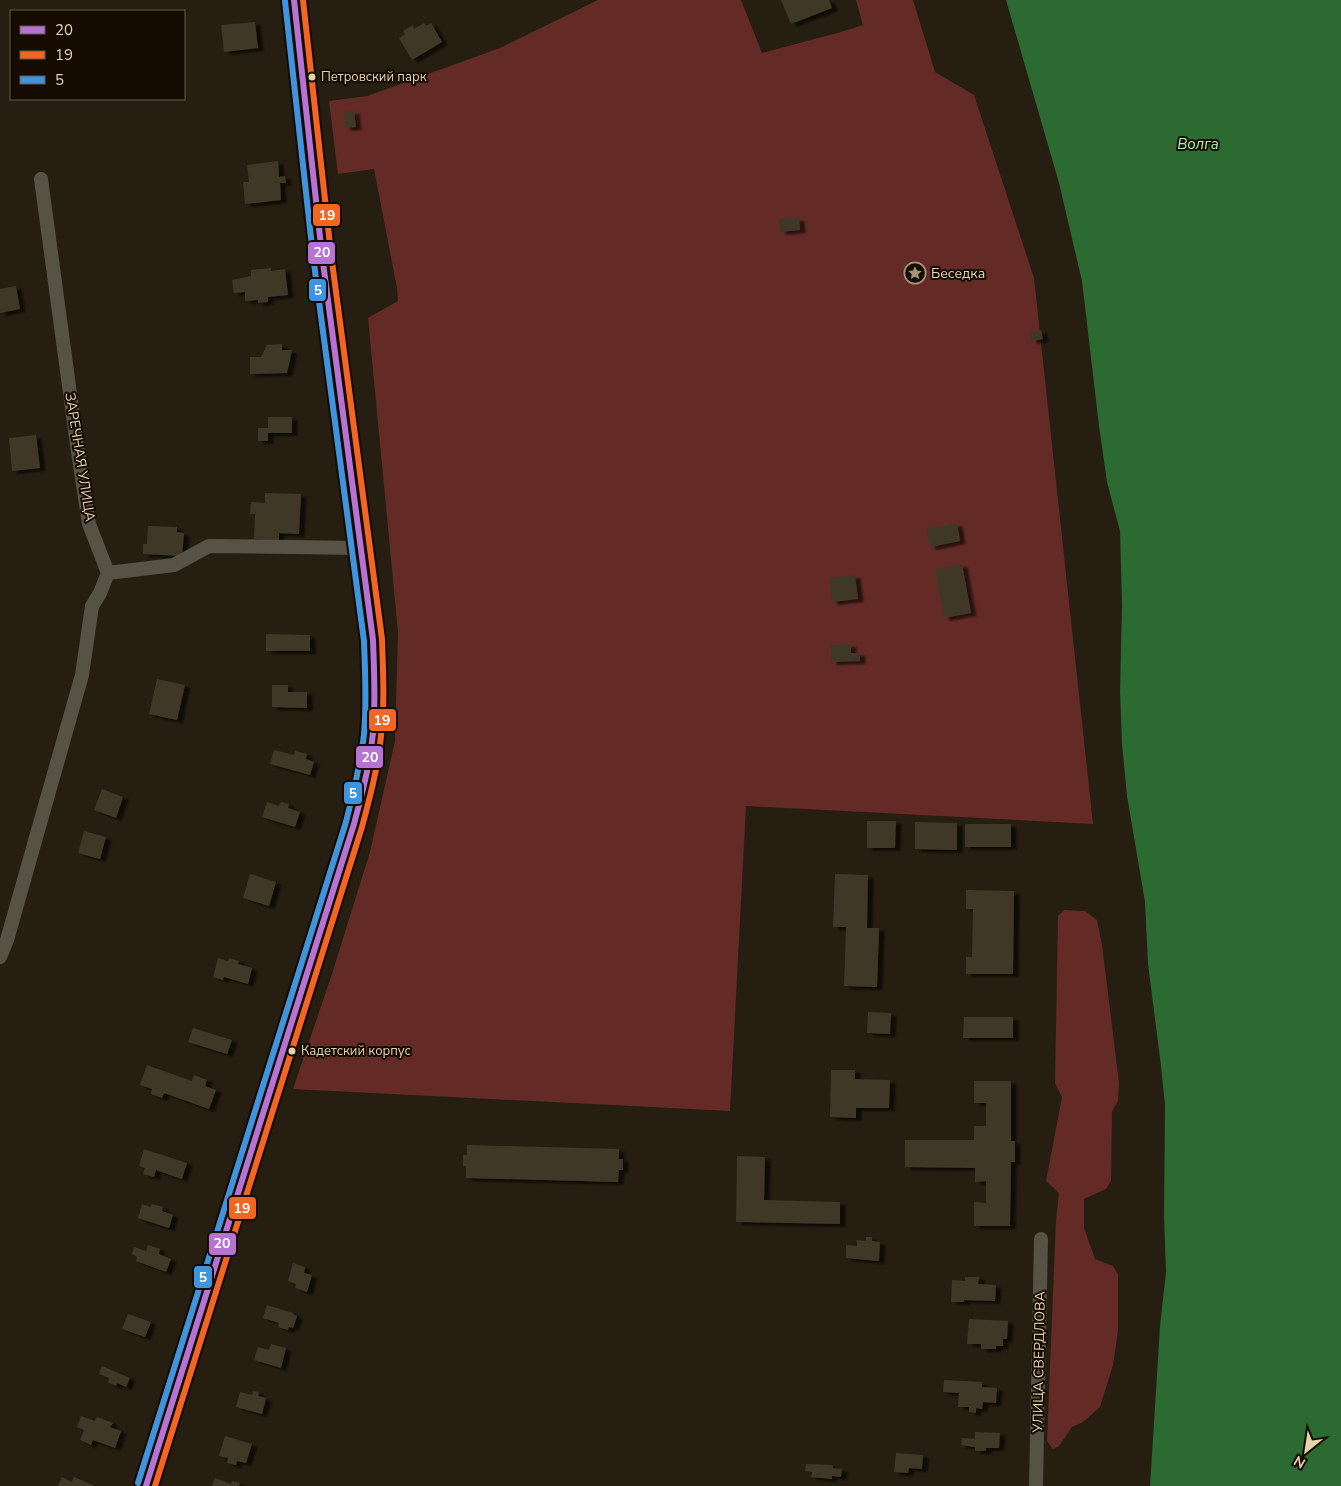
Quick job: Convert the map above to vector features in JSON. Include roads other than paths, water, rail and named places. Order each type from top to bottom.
[{"type":"main road","points":[[146,1486],[354,824],[366,780],[373,733],[373,640],[322,255],[294,0]]},
{"type":"street","name":"ЗАРЕЧНАЯ УЛИЦА","points":[[41,179],[75,436],[89,524],[108,573]]},
{"type":"street","points":[[0,957],[7,940],[82,675],[92,606],[100,593],[108,573],[174,565],[209,546],[361,548]]},
{"type":"street","name":"УЛИЦА СВЕРДЛОВА","points":[[1036,1486],[1041,1239]]},
{"type":"water","name":"Волга","points":[[1006,0],[1341,0],[1341,1486],[1150,1486],[1160,1326],[1166,1272],[1164,1216],[1165,1105],[1148,964],[1145,902],[1127,796],[1122,744],[1120,692],[1122,605],[1120,531],[1107,482],[1082,281],[1059,183]]},
{"type":"place","name":"Петровский парк","points":[[312,77]]},
{"type":"place","name":"Беседка","points":[[915,273]]},
{"type":"place","name":"Кадетский корпус","points":[[292,1051]]}]
